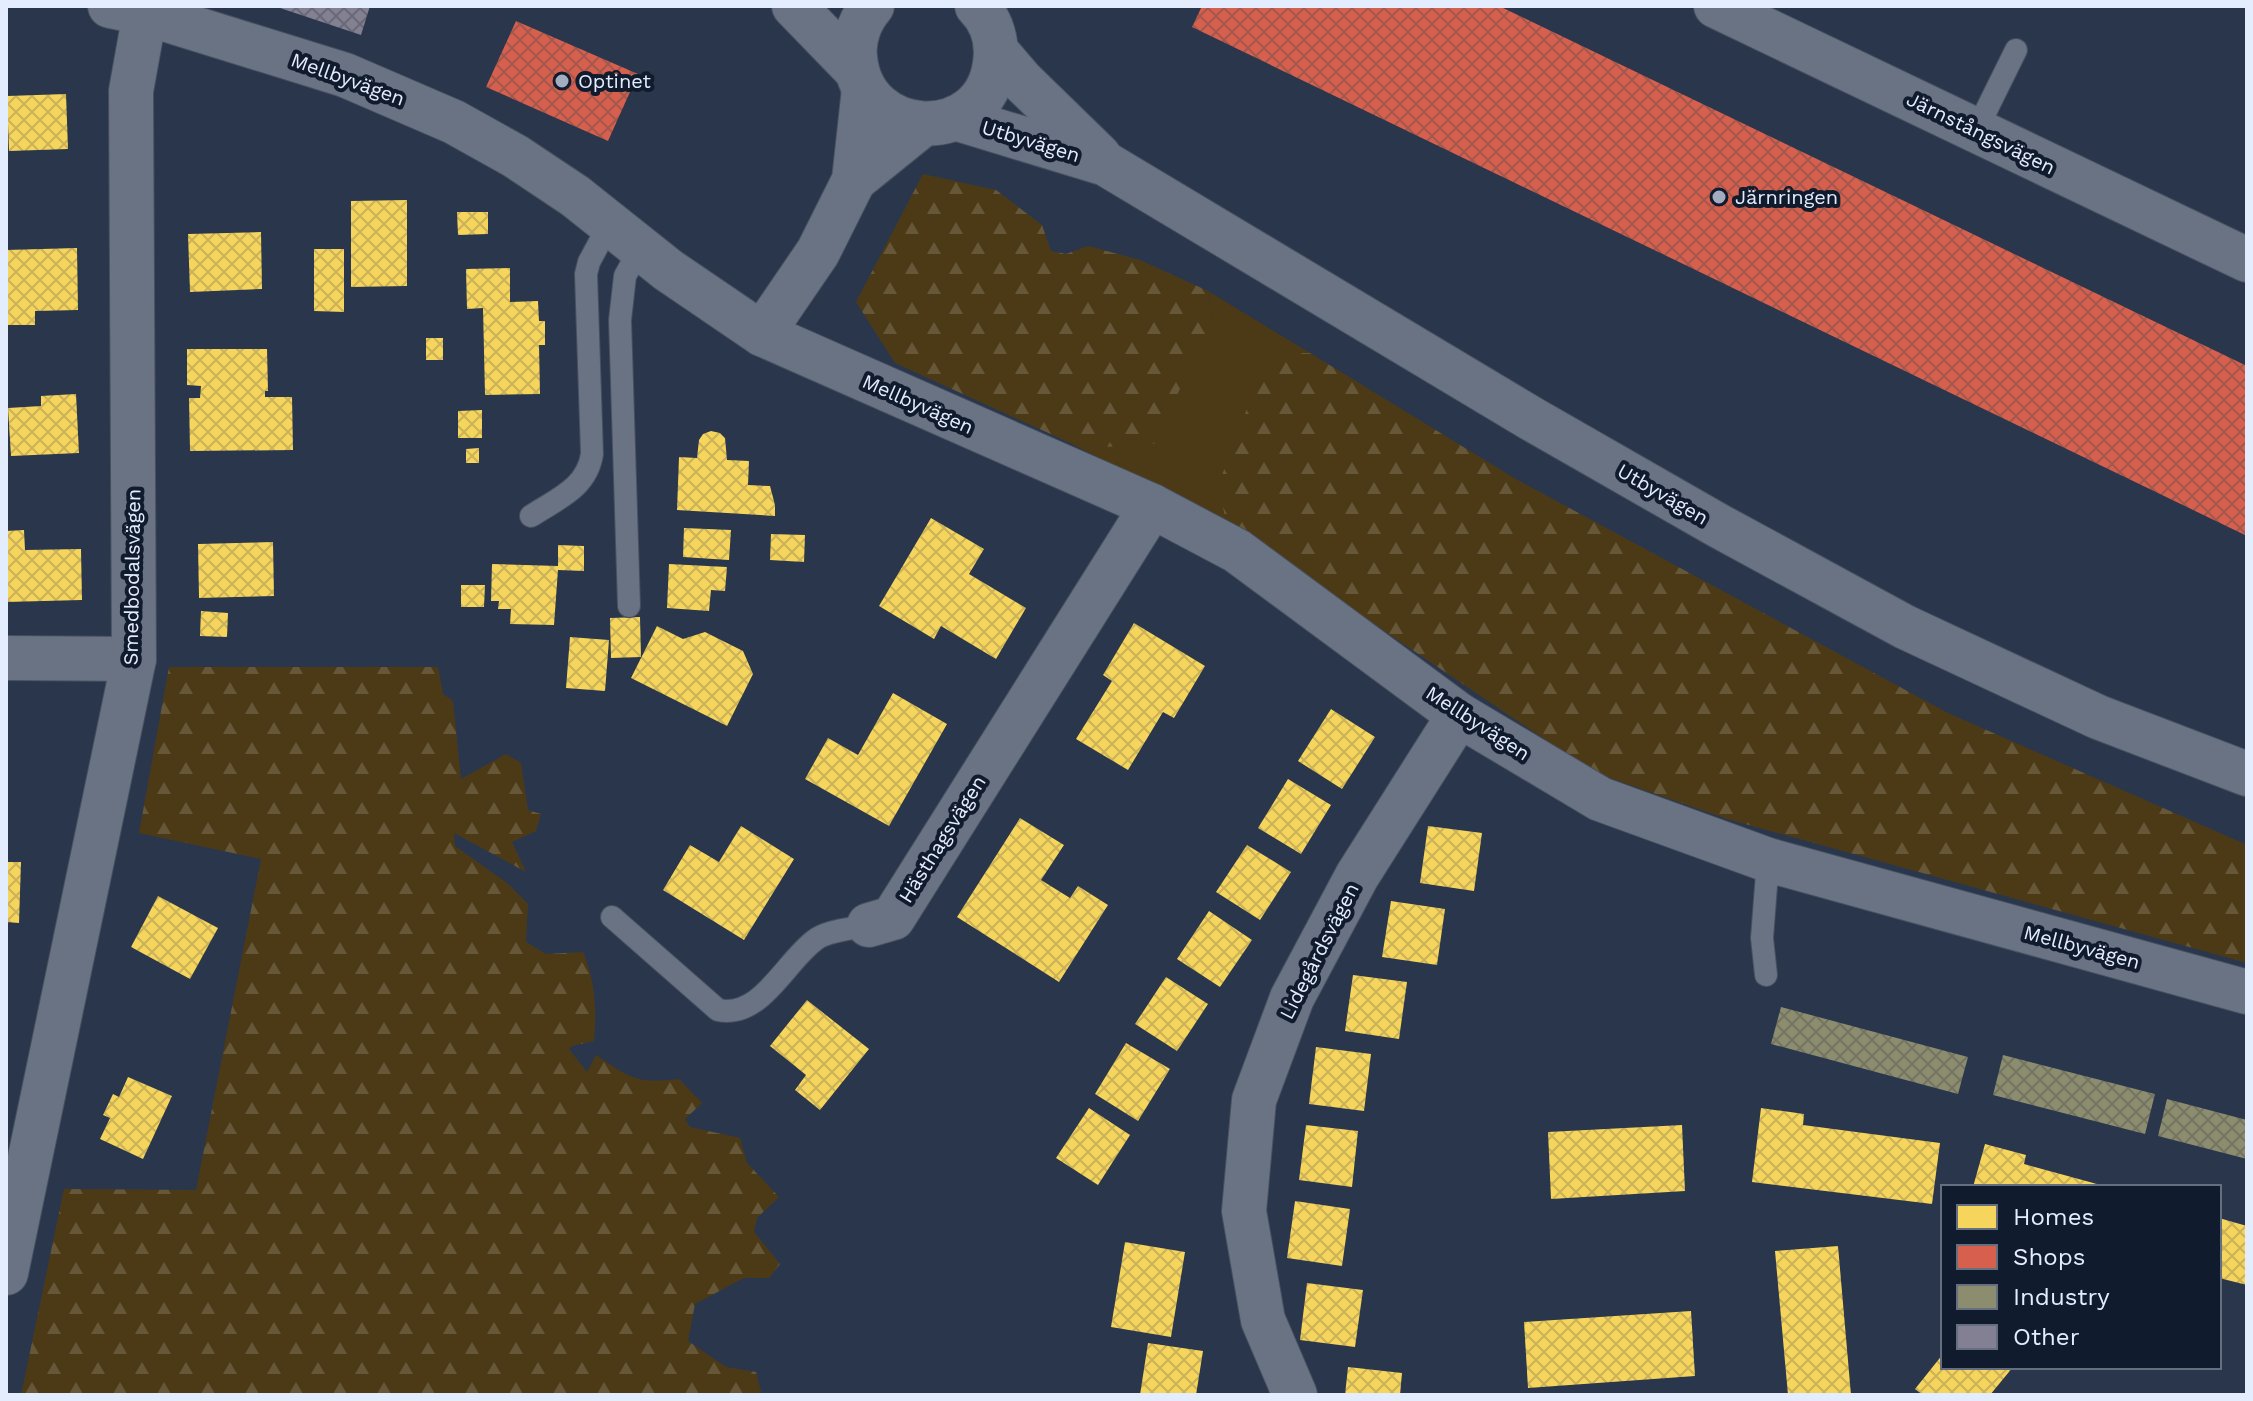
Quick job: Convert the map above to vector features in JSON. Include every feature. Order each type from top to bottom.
[{"type":"street","name":"Utbyvägen","points":[[794,6],[860,80],[875,103],[889,114],[939,122],[1106,164]]},
{"type":"street","points":[[762,334],[818,252],[854,180],[860,80],[854,49],[859,28],[872,6]]},
{"type":"street","name":"Järnstångsvägen","points":[[1723,8],[2247,260]]},
{"type":"street","name":"Mellbyvägen","points":[[127,10],[345,75],[454,122],[515,156],[626,235],[691,287],[762,334],[1152,506],[1237,551],[1459,715],[1600,799],[1768,860],[2247,992]]},
{"type":"street","name":"Smedbodalsvägen","points":[[6,1273],[134,659],[131,91],[127,10]]},
{"type":"street","name":"Utbyvägen","points":[[939,122],[972,107],[986,91],[994,72],[986,19]]},
{"type":"street","name":"Utbyvägen","points":[[986,19],[1022,81],[1106,164],[1532,419],[1905,627],[2098,717],[2247,774]]},
{"type":"street","points":[[854,180],[939,122]]},
{"type":"street","name":"Hästhagsvägen","points":[[869,925],[893,918],[1152,506]]},
{"type":"street","points":[[6,658],[134,659]]},
{"type":"street","name":"Lidegårdsvägen","points":[[1295,1395],[1263,1320],[1244,1211],[1254,1100],[1292,998],[1357,876],[1440,740],[1459,715]]},
{"type":"lane","points":[[1976,131],[2016,50]]},
{"type":"lane","points":[[531,516],[578,485],[590,467],[586,274],[589,262],[626,235]]},
{"type":"lane","points":[[626,235],[620,320],[629,606]]},
{"type":"lane","points":[[1766,975],[1762,938],[1768,860]]},
{"type":"lane","name":"Hästhagsvägen","points":[[612,917],[718,1010],[733,1013],[751,1005],[817,938],[869,925]]},
{"type":"green space","points":[[923,174],[996,190],[1042,225],[1051,251],[1066,254],[1088,246],[1140,260],[1208,291],[1212,321],[1154,444],[1105,447],[1068,442],[895,363],[856,302]]},
{"type":"green space","points":[[1208,291],[1310,353],[1288,353],[1226,524],[1068,442],[1105,447],[1212,321]]},
{"type":"green space","points":[[1288,353],[1310,353],[1514,478],[1948,713],[2247,845],[2247,963],[1727,819],[1593,772],[1226,524],[1219,483],[1259,377]]},
{"type":"green space","points":[[169,667],[438,667],[443,694],[453,701],[461,779],[506,754],[521,763],[528,810],[541,814],[536,831],[512,842],[526,872],[454,833],[455,846],[507,883],[528,904],[526,942],[546,954],[583,952],[594,995],[594,1041],[569,1049],[587,1072],[596,1055],[634,1078],[653,1081],[679,1079],[702,1103],[685,1119],[690,1127],[740,1138],[747,1163],[779,1197],[757,1218],[754,1232],[780,1264],[769,1278],[744,1278],[695,1304],[688,1341],[726,1367],[756,1372],[762,1395],[21,1395],[64,1189],[196,1190],[261,859],[139,833]]},
{"type":"building: Homes","points":[[66,94],[68,149],[9,151],[7,96]]},
{"type":"building: Homes","points":[[407,200],[407,286],[351,287],[351,201]]},
{"type":"building: Homes","points":[[457,212],[488,212],[488,234],[458,235]]},
{"type":"building: Homes","points":[[261,232],[262,289],[190,292],[188,234]]},
{"type":"building: Homes","points":[[77,248],[78,310],[35,311],[35,325],[6,325],[6,250]]},
{"type":"building: Homes","points":[[314,249],[344,249],[344,312],[314,311]]},
{"type":"building: Homes","points":[[510,268],[510,302],[538,301],[539,321],[545,321],[545,345],[539,345],[540,394],[485,395],[483,308],[467,309],[466,269]]},
{"type":"building: Homes","points":[[426,338],[443,338],[443,360],[426,360]]},
{"type":"building: Homes","points":[[187,349],[267,349],[268,391],[265,391],[265,397],[292,397],[293,450],[190,451],[189,398],[200,398],[201,386],[187,385]]},
{"type":"building: Homes","points":[[76,394],[79,453],[11,456],[8,408],[41,406],[41,396]]},
{"type":"building: Homes","points":[[482,410],[482,438],[458,438],[458,411]]},
{"type":"building: Homes","points":[[711,431],[725,438],[727,460],[749,461],[748,485],[770,486],[775,516],[677,510],[679,457],[697,458],[699,440]]},
{"type":"building: Homes","points":[[479,448],[479,463],[466,463],[466,449]]},
{"type":"building: Homes","points":[[931,518],[984,549],[969,574],[1026,608],[996,659],[941,626],[934,639],[879,606]]},
{"type":"building: Homes","points":[[684,528],[731,530],[729,560],[683,557]]},
{"type":"building: Homes","points":[[24,530],[25,550],[81,549],[82,600],[6,602],[6,531]]},
{"type":"building: Homes","points":[[771,534],[805,535],[804,562],[770,560]]},
{"type":"building: Homes","points":[[273,542],[274,596],[199,598],[198,544]]},
{"type":"building: Homes","points":[[558,545],[584,546],[584,571],[558,570],[554,625],[510,624],[511,609],[498,609],[499,601],[491,601],[492,564],[558,566]]},
{"type":"building: Homes","points":[[669,564],[727,567],[725,591],[711,590],[709,611],[667,608]]},
{"type":"building: Homes","points":[[461,585],[485,585],[484,607],[461,607]]},
{"type":"building: Homes","points":[[201,611],[228,613],[227,637],[200,636]]},
{"type":"building: Homes","points":[[640,617],[641,657],[611,658],[610,618]]},
{"type":"building: Homes","points":[[1134,623],[1205,666],[1174,718],[1163,712],[1128,770],[1076,739],[1112,681],[1103,675]]},
{"type":"building: Homes","points":[[657,626],[683,639],[705,632],[743,651],[753,674],[727,726],[631,678]]},
{"type":"building: Homes","points":[[570,637],[609,640],[605,691],[566,688]]},
{"type":"building: Homes","points":[[893,693],[947,724],[889,826],[805,779],[828,738],[858,755]]},
{"type":"building: Homes","points":[[1331,709],[1375,737],[1342,789],[1298,761]]},
{"type":"building: Homes","points":[[1288,779],[1331,805],[1301,854],[1258,828]]},
{"type":"building: Homes","points":[[1020,818],[1064,845],[1041,880],[1070,898],[1078,886],[1108,905],[1059,982],[957,917]]},
{"type":"building: Homes","points":[[741,826],[794,859],[744,940],[663,890],[690,845],[719,862]]},
{"type":"building: Homes","points":[[1428,826],[1482,833],[1474,891],[1420,883]]},
{"type":"building: Homes","points":[[1247,845],[1291,872],[1260,920],[1216,892]]},
{"type":"building: Homes","points":[[6,862],[21,862],[19,923],[6,922]]},
{"type":"building: Homes","points":[[158,896],[218,928],[190,979],[131,947]]},
{"type":"building: Homes","points":[[1391,901],[1445,909],[1437,965],[1382,957]]},
{"type":"building: Homes","points":[[1209,911],[1252,940],[1220,987],[1177,959]]},
{"type":"building: Homes","points":[[1353,975],[1407,982],[1399,1039],[1345,1031]]},
{"type":"building: Homes","points":[[1166,977],[1208,1004],[1177,1051],[1135,1024]]},
{"type":"building: Homes","points":[[807,1000],[869,1049],[820,1110],[795,1090],[806,1075],[770,1046]]},
{"type":"building: Homes","points":[[1126,1043],[1170,1069],[1138,1121],[1095,1094]]},
{"type":"building: Homes","points":[[1316,1047],[1371,1054],[1364,1111],[1309,1104]]},
{"type":"building: Homes","points":[[128,1077],[172,1096],[143,1159],[100,1139],[110,1118],[103,1115],[113,1094],[119,1097]]},
{"type":"building: Homes","points":[[1089,1108],[1130,1135],[1098,1185],[1056,1158]]},
{"type":"building: Homes","points":[[1761,1108],[1804,1114],[1803,1125],[1940,1143],[1932,1204],[1752,1182]]},
{"type":"building: Homes","points":[[1306,1125],[1358,1131],[1352,1187],[1299,1180]]},
{"type":"building: Homes","points":[[1682,1125],[1685,1191],[1551,1199],[1548,1132]]},
{"type":"building: Homes","points":[[1985,1144],[2026,1155],[2024,1164],[2101,1185],[1974,1185]]},
{"type":"building: Homes","points":[[1295,1201],[1350,1209],[1342,1266],[1287,1258]]},
{"type":"building: Homes","points":[[2221,1219],[2247,1226],[2247,1285],[2221,1278]]},
{"type":"building: Homes","points":[[1125,1242],[1185,1252],[1171,1337],[1111,1327]]},
{"type":"building: Homes","points":[[1838,1246],[1851,1395],[1788,1395],[1775,1251]]},
{"type":"building: Homes","points":[[1307,1283],[1363,1290],[1355,1347],[1300,1340]]},
{"type":"building: Homes","points":[[1691,1311],[1695,1376],[1528,1388],[1524,1322]]},
{"type":"building: Homes","points":[[1148,1343],[1203,1351],[1196,1395],[1140,1395]]},
{"type":"building: Homes","points":[[1941,1356],[1941,1369],[2011,1369],[1990,1395],[1923,1395],[1915,1389]]},
{"type":"building: Homes","points":[[1348,1367],[1402,1373],[1400,1395],[1345,1395]]},
{"type":"building: Shops","name":"Järnringen","points":[[1202,6],[1499,6],[2247,366],[2247,536],[1192,27]]},
{"type":"building: Shops","name":"Optinet","points":[[516,21],[638,74],[608,141],[486,87]]},
{"type":"building: Industry","points":[[1781,1007],[1968,1057],[1958,1094],[1771,1044]]},
{"type":"building: Industry","points":[[2003,1055],[2155,1094],[2145,1134],[1993,1095]]},
{"type":"building: Industry","points":[[2167,1099],[2247,1120],[2247,1159],[2158,1136]]},
{"type":"building: Other","points":[[274,6],[370,6],[361,35]]},
{"type":"place","name":"Optinet","points":[[562,81]]},
{"type":"place","name":"Järnringen","points":[[1719,197]]}]
